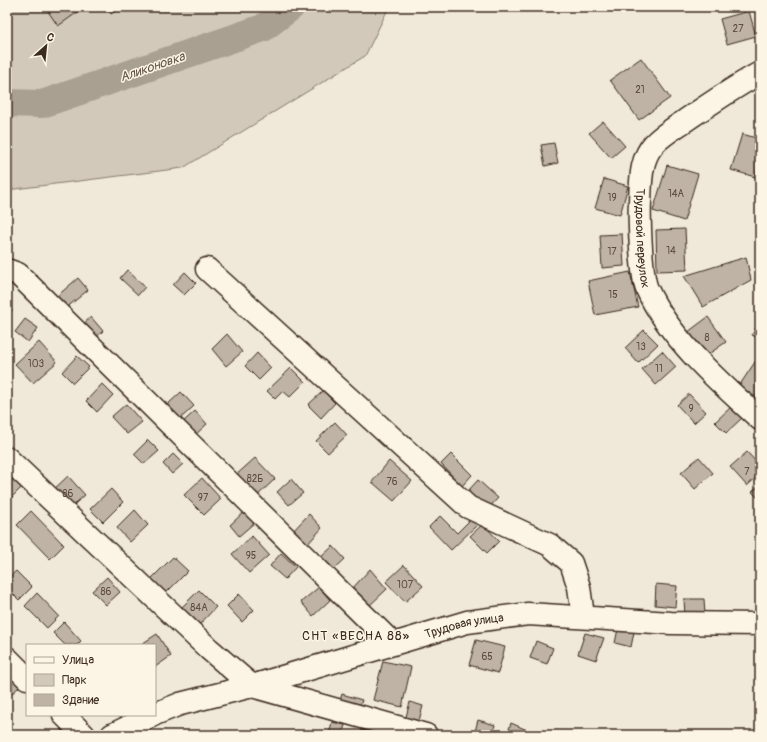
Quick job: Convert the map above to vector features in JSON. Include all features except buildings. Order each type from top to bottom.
[{"type":"street","name":"Трудовой переулок","points":[[760,73],[742,82],[712,102],[654,144],[642,167],[640,206],[642,244],[647,288],[668,324],[695,356],[760,419]]},
{"type":"street","points":[[207,269],[468,507],[550,545],[571,563],[579,587],[583,616]]},
{"type":"street","points":[[7,270],[18,274],[392,643]]},
{"type":"street","points":[[7,458],[209,649],[252,686],[426,735]]},
{"type":"street","name":"Трудовая улица","points":[[156,713],[180,704],[252,686],[392,643],[468,622],[528,614],[583,616],[671,623],[760,624]]},
{"type":"street","points":[[7,658],[26,677]]},
{"type":"street","points":[[65,716],[84,735]]},
{"type":"street","name":"Трудовая улица","points":[[112,735],[150,716]]},
{"type":"green space","points":[[7,7],[389,7],[365,56],[183,168],[7,190]]},
{"type":"waterway","name":"Аликоновка","points":[[7,103],[42,104],[263,28],[291,7]]},
{"type":"district","name":"СНТ «ВЕСНА 88»","points":[[356,635]]}]
